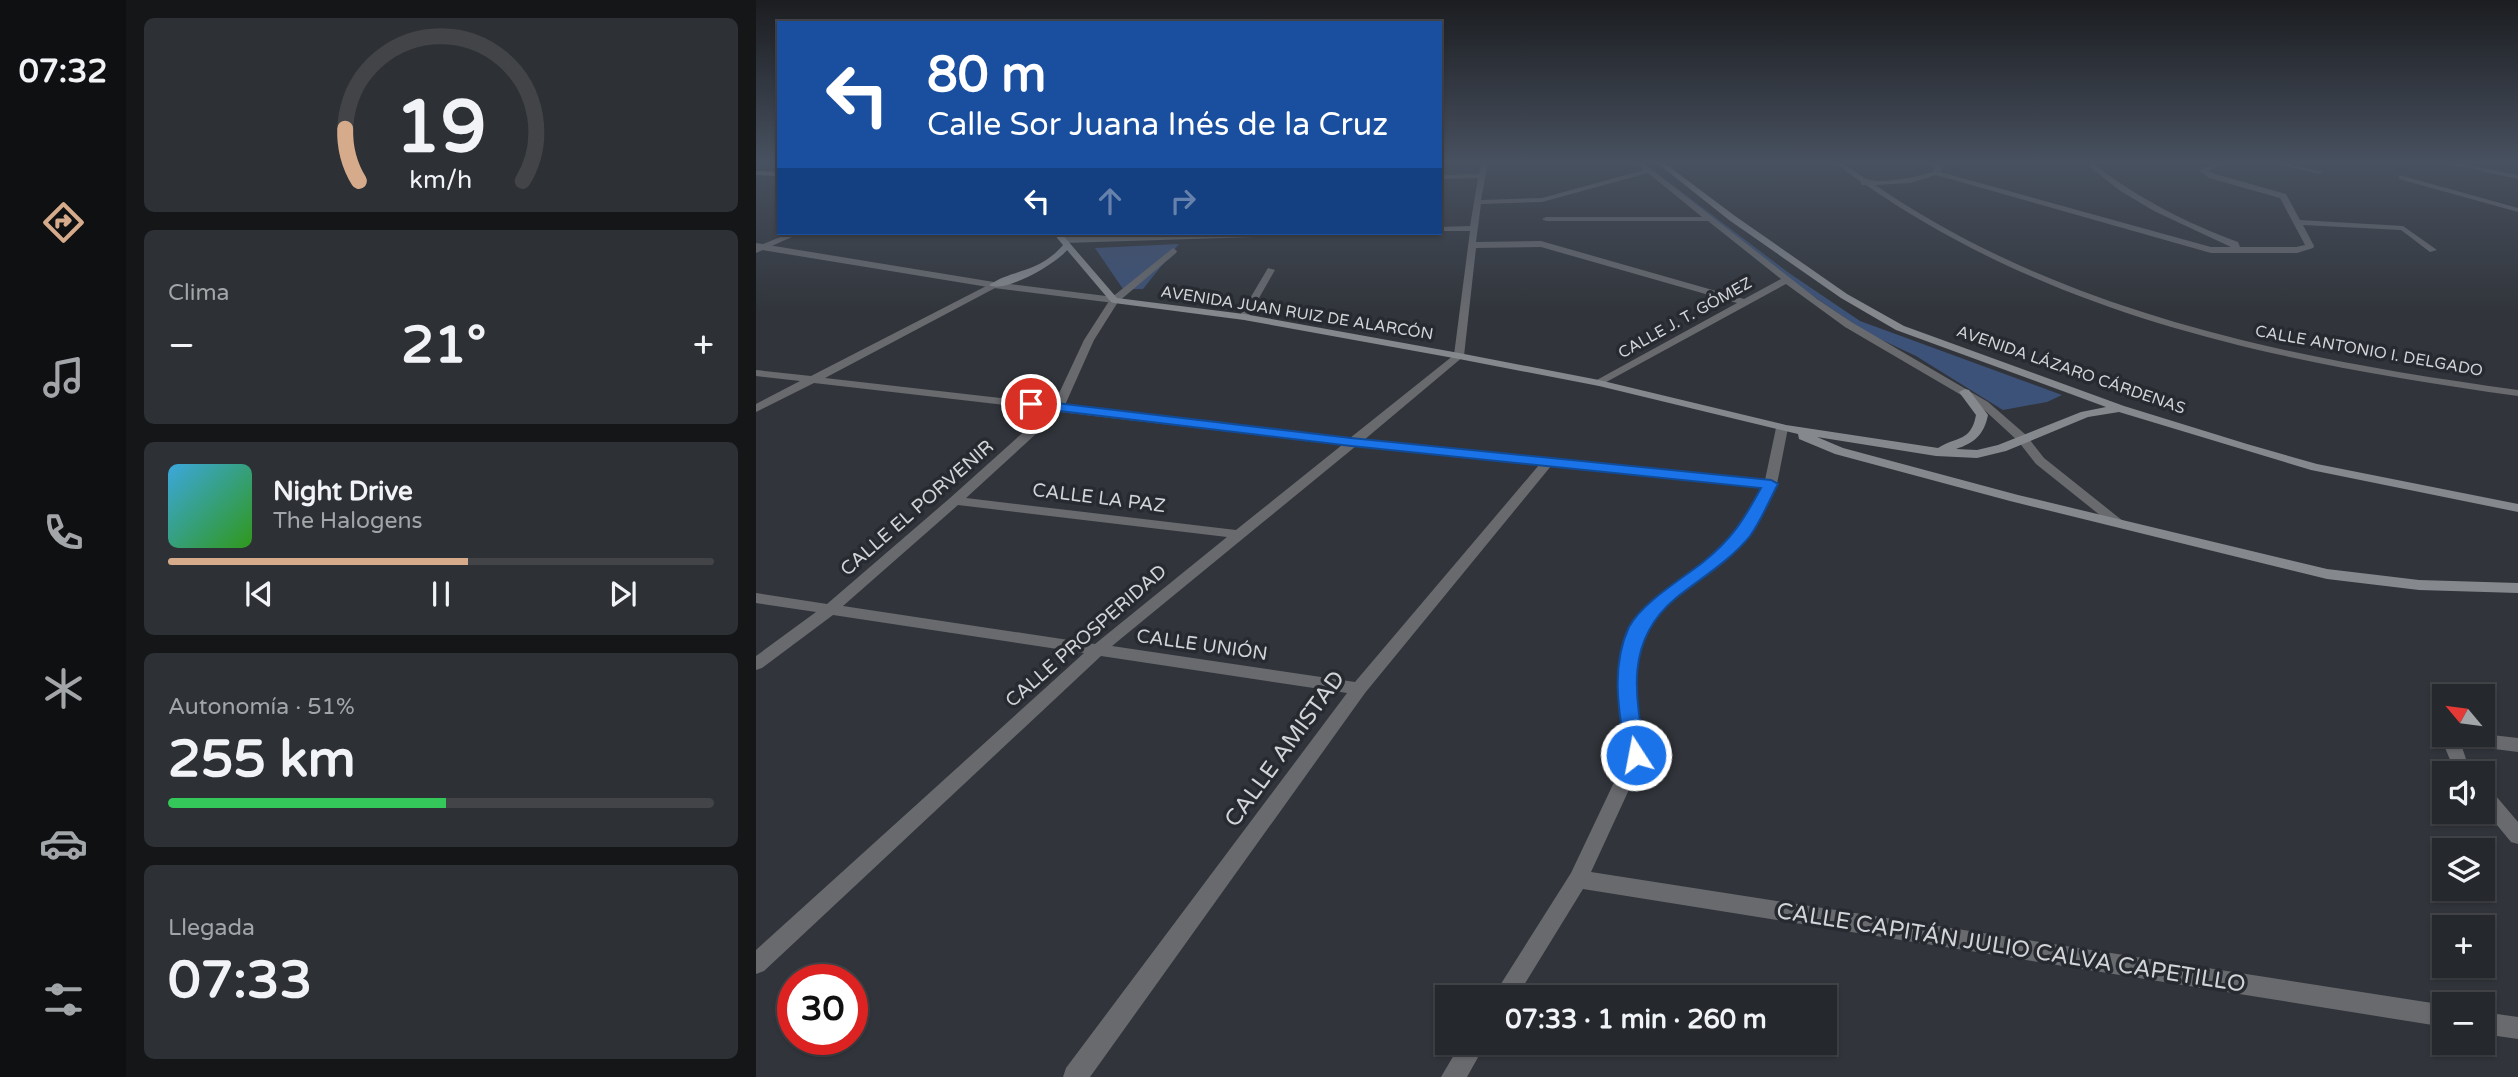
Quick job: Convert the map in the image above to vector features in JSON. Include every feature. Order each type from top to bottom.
[{"type":"main road","name":"AVENIDA LÁZARO CÁRDENAS","points":[[1725,212],[1843,296],[1900,328],[2120,408],[2243,447],[2315,467],[2518,510]]},
{"type":"main road","points":[[994,285],[1059,257],[1063,239]]},
{"type":"main road","points":[[1063,239],[1114,300]]},
{"type":"main road","name":"AVENIDA JUAN RUIZ DE ALARCÓN","points":[[1114,300],[1244,317],[1459,356],[1599,383],[1784,429]]},
{"type":"main road","points":[[1936,452],[1970,440],[1980,428],[1982,415],[1965,392]]},
{"type":"main road","points":[[1784,429],[1936,452],[1977,454],[2002,448],[2085,414],[2120,408]]},
{"type":"main road","points":[[1784,429],[1839,451],[2015,498],[2327,573],[2419,585],[2518,588]]},
{"type":"street","points":[[1459,356],[1476,212]]},
{"type":"street","points":[[1541,244],[1546,219],[1545,212]]},
{"type":"street","points":[[1701,212],[1786,280],[1849,325],[1984,404],[2022,438],[2040,461],[2116,521]]},
{"type":"street","name":"CALLE ANTONIO I. DELGADO","points":[[1914,212],[1986,255],[2082,295],[2168,326],[2303,359],[2518,393]]},
{"type":"street","points":[[2076,212],[2211,250],[2236,251],[2297,250],[2310,246],[2292,212]]},
{"type":"street","points":[[2159,212],[2186,226],[2235,244],[2236,251]]},
{"type":"street","points":[[1546,219],[1709,219]]},
{"type":"street","points":[[2298,222],[2403,228],[2434,250]]},
{"type":"street","points":[[1442,229],[1475,228]]},
{"type":"street","points":[[758,248],[792,235]]},
{"type":"street","points":[[1063,239],[1234,235]]},
{"type":"street","points":[[1474,245],[1541,244],[1746,303]]},
{"type":"street","name":"AVENIDA JUAN RUIZ DE ALARCÓN","points":[[758,248],[994,285],[1114,300]]},
{"type":"street","points":[[1058,407],[1089,340],[1114,300],[1173,251]]},
{"type":"street","points":[[1244,317],[1271,270]]},
{"type":"street","name":"CALLE J. T. GÓMEZ","points":[[1599,383],[1786,280]]},
{"type":"street","points":[[756,409],[994,285]]},
{"type":"street","name":"CALLE PROSPERIDAD","points":[[756,964],[1096,651],[1459,356]]},
{"type":"street","points":[[756,373],[1351,442],[1771,484]]},
{"type":"street","name":"CALLE EL PORVENIR","points":[[756,664],[832,608],[1058,407]]},
{"type":"street","points":[[1511,985],[1578,879],[1636,755],[1628,714],[1626,676],[1638,628],[1668,596],[1708,566],[1743,533],[1771,484],[1784,429]]},
{"type":"street","name":"CALLE AMISTAD","points":[[1075,1077],[1359,689],[1548,461]]},
{"type":"street","name":"CALLE LA PAZ","points":[[955,501],[1238,534]]},
{"type":"street","name":"CALLE UNIÓN","points":[[756,598],[1359,689]]},
{"type":"street","points":[[2458,761],[2452,743],[2471,739],[2518,745]]},
{"type":"street","points":[[2495,808],[2518,836]]},
{"type":"street","name":"CALLE CAPITÁN JULIO CALVA CAPETILLO","points":[[1578,879],[2432,1015]]},
{"type":"street","points":[[2495,1025],[2518,1028]]},
{"type":"street","points":[[1453,1077],[1467,1055]]},
{"type":"shaded area","points":[[1701,212],[1709,212],[1789,273],[1860,321],[2062,395],[2047,402],[2003,410],[1916,356],[1869,334],[1810,294]]},
{"type":"shaded area","points":[[1179,244],[1143,289],[1123,289],[1095,248]]},
{"type":"route","points":[[1031,404],[1351,442],[1771,484],[1743,533],[1708,566],[1668,596],[1638,628],[1626,676],[1628,714],[1636,755]]}]
